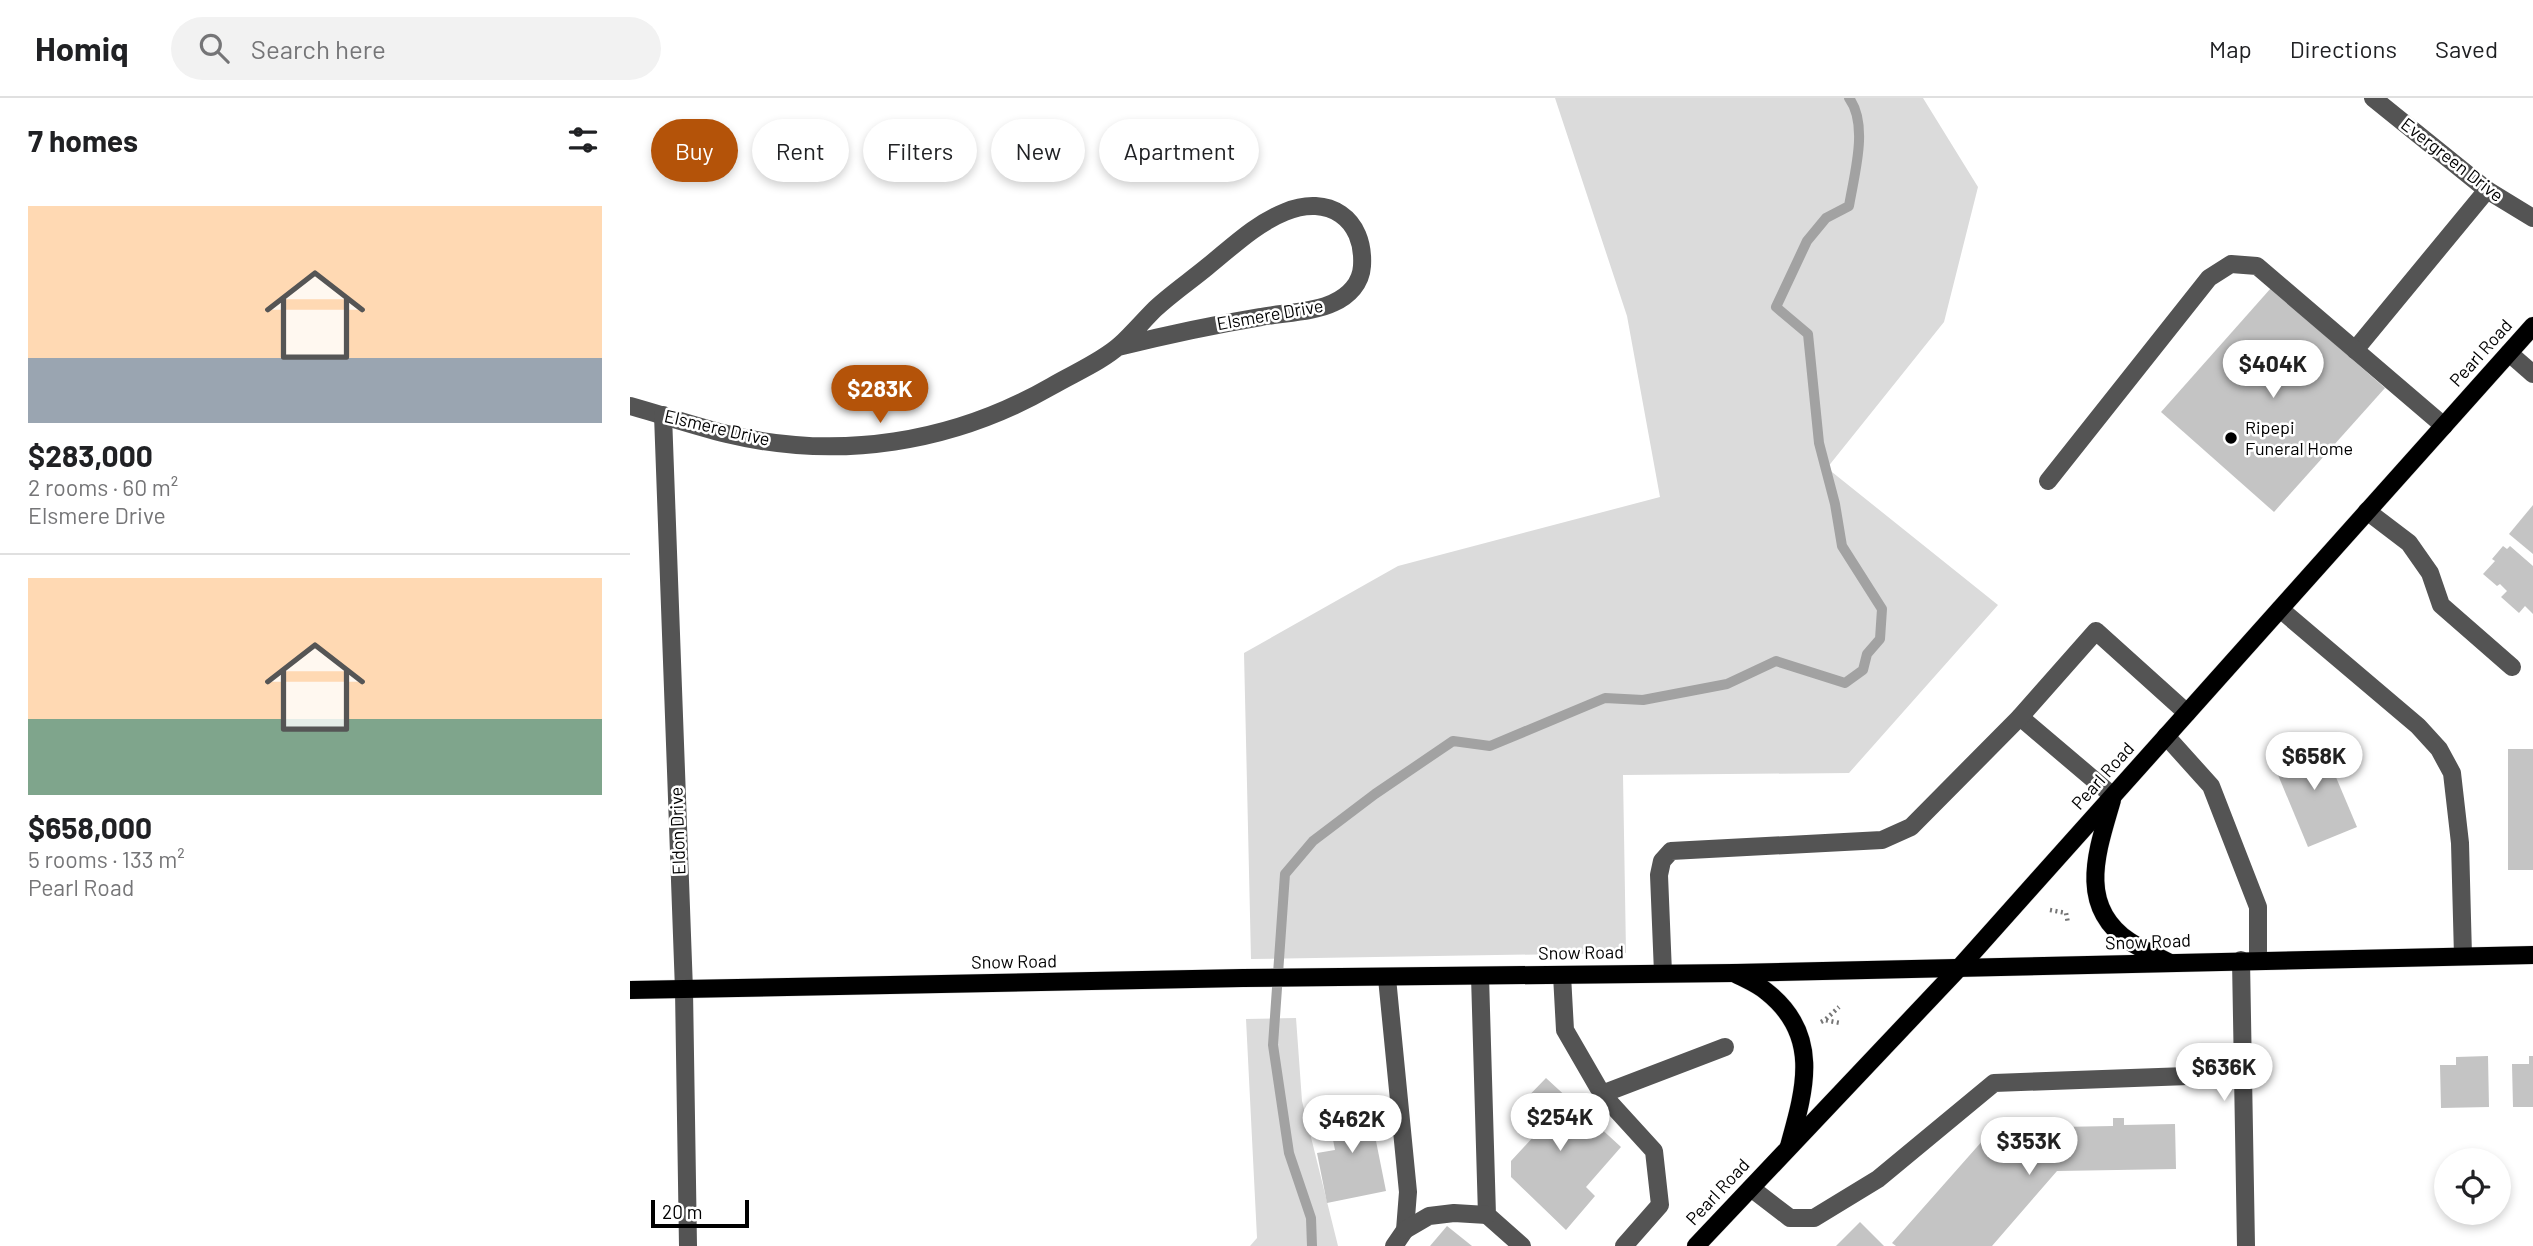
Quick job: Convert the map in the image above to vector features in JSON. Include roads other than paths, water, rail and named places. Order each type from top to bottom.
[{"type":"main road","name":"Pearl Road","points":[[1696,1246],[1959,968],[2533,326]]},
{"type":"main road","points":[[2113,796],[2094,864],[2096,893],[2105,917],[2127,940],[2168,962]]},
{"type":"main road","name":"Snow Road","points":[[630,990],[1299,977],[1734,973],[2533,955]]},
{"type":"main road","points":[[1734,973],[1767,991],[1787,1011],[1798,1031],[1805,1054],[1806,1073],[1804,1096],[1788,1148]]},
{"type":"street","name":"Evergreen Drive","points":[[2373,98],[2487,190],[2533,218]]},
{"type":"street","points":[[2355,350],[2487,190]]},
{"type":"street","name":"Elsmere Drive","points":[[630,406],[729,434],[796,445],[853,447],[910,440],[964,426],[1018,405],[1118,347],[1166,299],[1261,224],[1284,212],[1309,204],[1330,208],[1348,219],[1357,235],[1363,251],[1361,272],[1351,293],[1331,304],[1195,328],[1118,347]]},
{"type":"street","points":[[2048,481],[2210,278],[2231,264],[2258,266],[2444,426]]},
{"type":"street","points":[[2509,353],[2533,374]]},
{"type":"street","name":"Eldon Drive","points":[[663,415],[684,990],[688,1246]]},
{"type":"street","points":[[2367,511],[2409,543],[2430,573],[2441,605],[2512,667]]},
{"type":"street","points":[[2280,609],[2418,726],[2439,749],[2452,773],[2460,843],[2463,956]]},
{"type":"street","points":[[1663,973],[1659,875],[1662,861],[1671,851],[1882,839],[1911,827],[2020,717],[2096,631],[2187,713]]},
{"type":"street","points":[[2020,717],[2113,796]]},
{"type":"street","points":[[2166,736],[2211,786],[2258,907],[2250,960],[2243,1074],[2246,1246]]},
{"type":"street","points":[[1562,975],[1564,1030],[1602,1094],[1654,1151],[1660,1205],[1624,1246]]},
{"type":"street","points":[[1480,976],[1487,1215]]},
{"type":"street","points":[[1387,978],[1408,1192],[1405,1230]]},
{"type":"street","points":[[1602,1094],[1725,1047]]},
{"type":"street","points":[[1751,1188],[1790,1218],[1814,1218],[1878,1179],[1994,1083],[2243,1074]]},
{"type":"street","points":[[1394,1246],[1405,1230],[1429,1216],[1454,1213],[1487,1215],[1522,1246]]},
{"type":"waterway","points":[[1312,1246],[1311,1218],[1289,1153],[1273,1045],[1285,874],[1313,841],[1375,794],[1453,741],[1490,746],[1605,698],[1643,700],[1727,684],[1776,661],[1845,683],[1863,670],[1867,654],[1880,639],[1882,609],[1842,546],[1835,504],[1819,443],[1808,334],[1776,307],[1807,241],[1826,218],[1849,206],[1859,136],[1855,109],[1849,98]]},
{"type":"place","name":"Ripepi Funeral Home","points":[[2231,438]]}]
